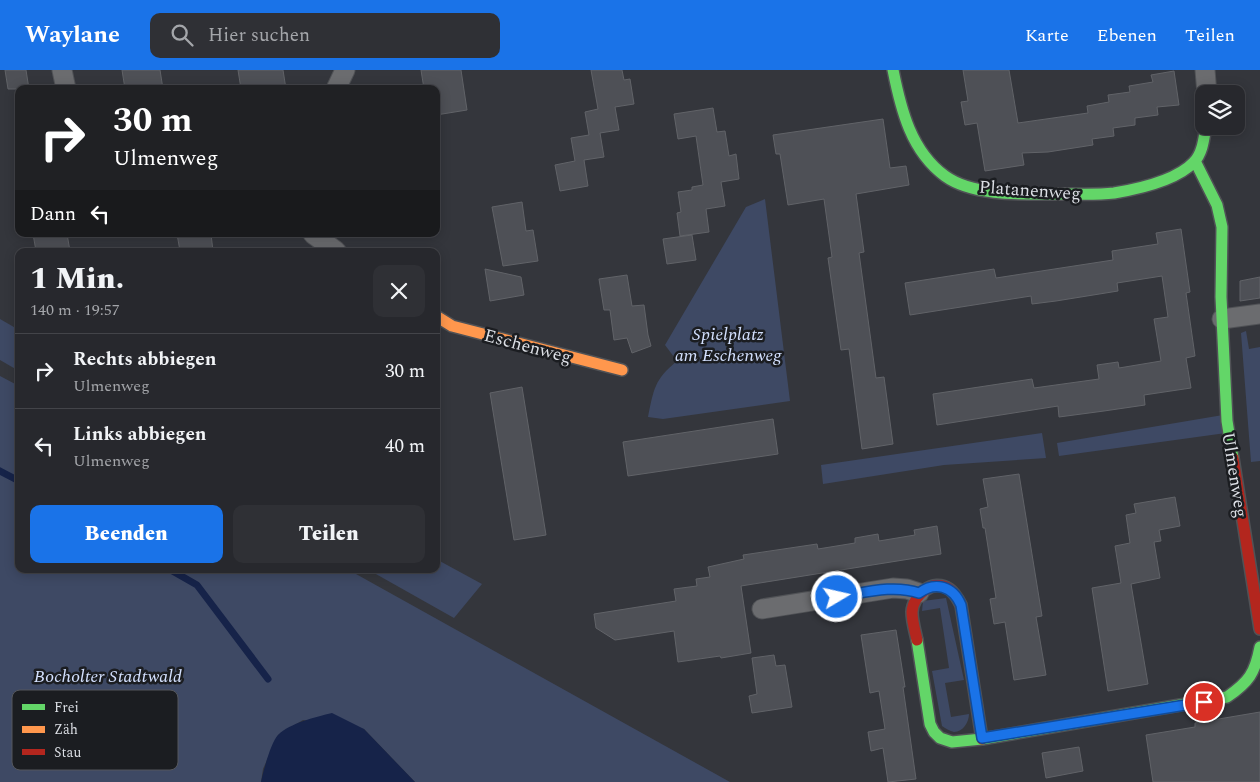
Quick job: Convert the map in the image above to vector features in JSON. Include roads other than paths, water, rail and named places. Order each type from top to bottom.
[{"type":"street","points":[[62,70],[65,85]]},
{"type":"street","points":[[338,85],[345,70]]},
{"type":"street","name":"Platanenweg","points":[[893,70],[901,106],[910,134],[925,158],[948,178],[974,188],[999,192],[1102,194],[1135,189],[1168,179],[1195,161]]},
{"type":"street","points":[[1205,70],[1207,85]]},
{"type":"street","points":[[1195,161],[1205,135]]},
{"type":"street","name":"Ulmenweg","points":[[1195,161],[1217,205],[1222,227],[1222,319],[1228,436],[1260,629]]},
{"type":"street","points":[[317,237],[332,248]]},
{"type":"street","points":[[1222,319],[1260,314]]},
{"type":"street","name":"Eschenweg","points":[[440,318],[452,326],[622,370]]},
{"type":"street","points":[[982,738],[961,605],[958,597],[951,591],[935,585],[926,588],[919,593],[914,601],[912,610],[930,724],[938,738],[946,742],[982,738],[1227,697],[1246,684],[1257,668],[1260,647]]},
{"type":"street","points":[[762,609],[893,588],[907,589],[919,593]]},
{"type":"waterway","points":[[0,471],[15,479]]},
{"type":"waterway","points":[[176,573],[197,585],[268,679]]},
{"type":"park label","name":"Spielplatz am Eschenweg","points":[[728,344]]},
{"type":"park label","name":"Bocholter Stadtwald","points":[[108,676]]}]
